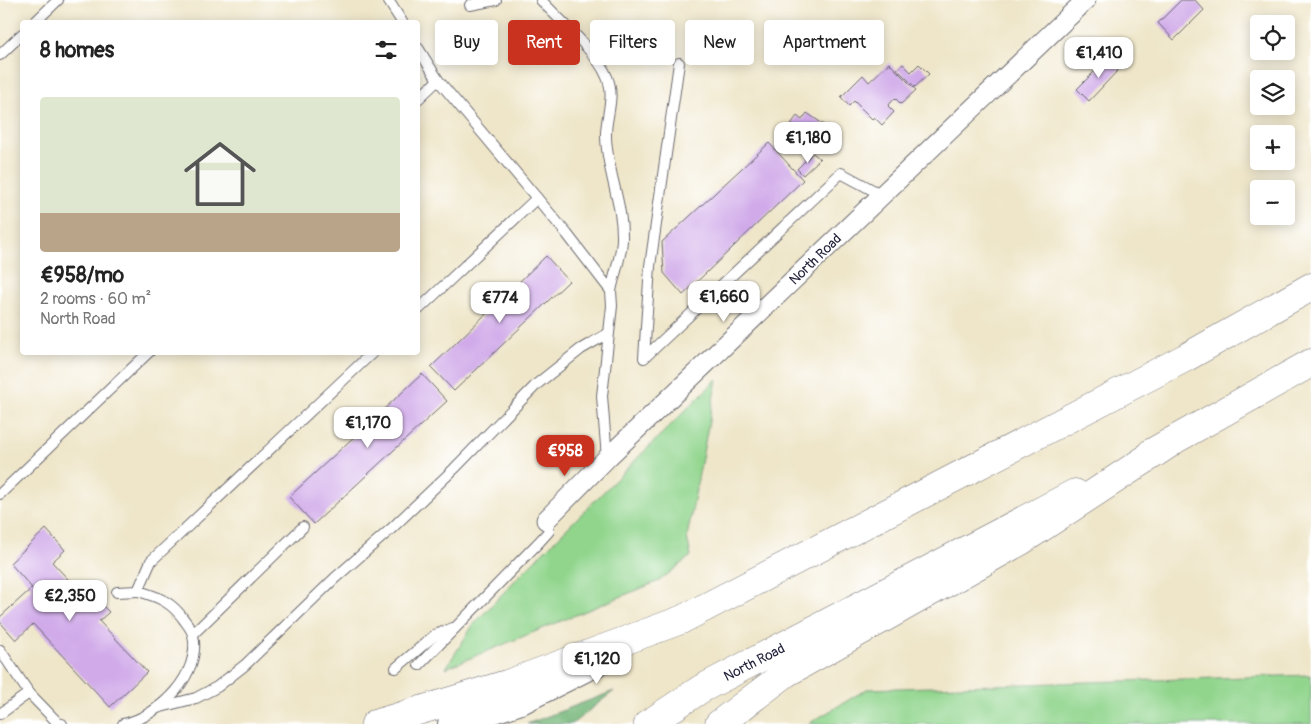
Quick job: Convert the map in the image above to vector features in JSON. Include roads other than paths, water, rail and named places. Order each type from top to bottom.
[{"type":"highway","points":[[375,724],[507,684],[681,620],[1185,358],[1311,287]]},
{"type":"highway","points":[[719,724],[786,673],[1021,541],[1172,442],[1311,363]]},
{"type":"highway","name":"North Road","points":[[648,724],[701,690],[1172,442]]},
{"type":"main road","points":[[451,724],[521,701],[681,620]]},
{"type":"street","name":"North Road","points":[[546,520],[1082,1]]},
{"type":"lane","points":[[37,20],[58,0]]},
{"type":"lane","points":[[388,0],[401,20]]},
{"type":"lane","points":[[470,5],[496,0]]},
{"type":"lane","points":[[540,0],[599,61],[608,79],[612,101],[607,122],[606,138],[619,203],[622,240],[611,291],[612,306],[602,396],[608,458]]},
{"type":"lane","points":[[0,55],[20,36]]},
{"type":"lane","points":[[420,51],[438,80],[537,198],[611,291]]},
{"type":"lane","points":[[679,63],[650,266],[644,358],[841,173],[882,195]]},
{"type":"lane","points":[[420,97],[438,80]]},
{"type":"lane","points":[[420,308],[537,198]]},
{"type":"lane","points":[[123,724],[129,723],[157,708],[196,698],[218,687],[245,665],[334,578],[391,529],[454,469],[537,384],[581,349],[609,333]]},
{"type":"lane","points":[[0,494],[147,355]]},
{"type":"lane","points":[[138,591],[150,561],[370,355]]},
{"type":"lane","points":[[419,664],[540,541],[548,531],[546,520]]},
{"type":"lane","points":[[193,634],[303,527]]},
{"type":"lane","points":[[117,592],[138,591],[158,597],[177,610],[193,634],[193,657],[187,677],[157,708]]},
{"type":"lane","points":[[396,668],[435,635],[457,626]]},
{"type":"lane","points":[[0,650],[29,693],[59,724],[62,724]]},
{"type":"lane","points":[[0,714],[29,693]]}]
